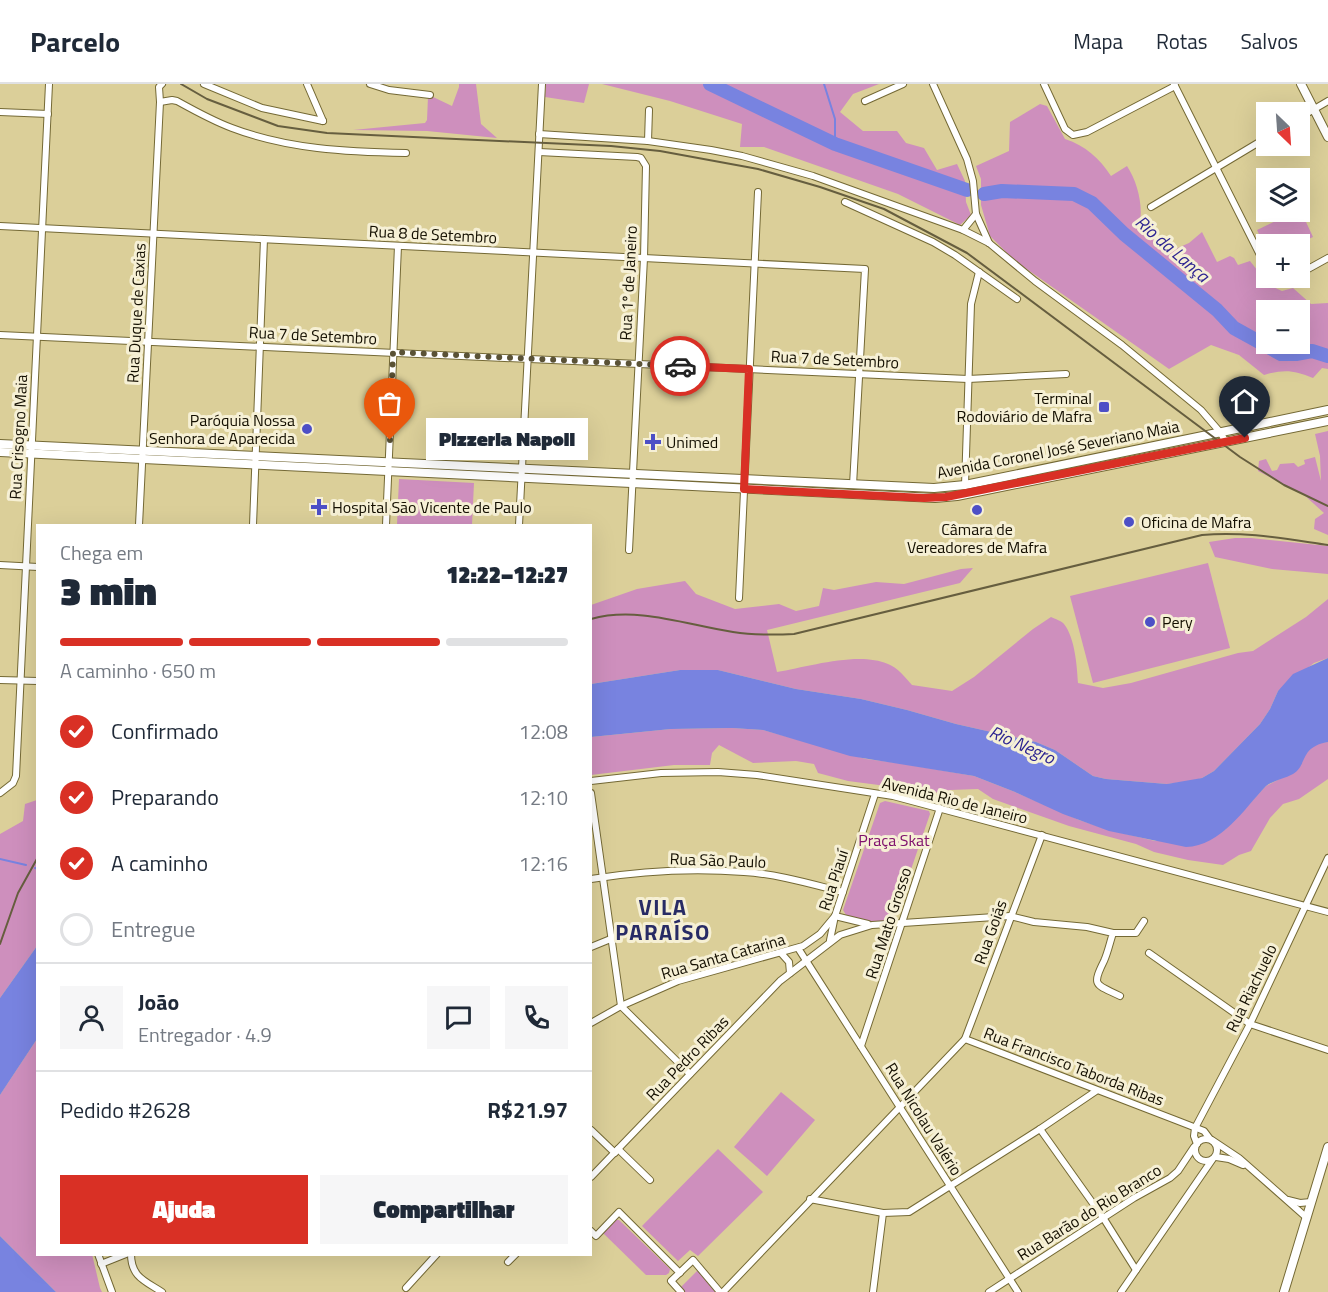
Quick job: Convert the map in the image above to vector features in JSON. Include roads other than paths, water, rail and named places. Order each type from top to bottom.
[{"type":"main road","points":[[1301,84],[1328,137]]},
{"type":"main road","name":"Avenida Coronel José Severiano Maia","points":[[632,479],[744,479],[934,488],[965,484],[1328,410]]},
{"type":"main road","name":"Avenida Coronel José Severiano Maia","points":[[0,444],[31,449],[632,479],[744,489],[924,498],[946,497],[1328,421]]},
{"type":"main road","name":"Avenida Coronel José Severiano Maia","points":[[0,452],[31,449]]},
{"type":"main road","points":[[1284,1292],[1328,1147]]},
{"type":"street","name":"Rua Crisogno Maia","points":[[0,793],[8,789],[16,776],[49,84]]},
{"type":"street","name":"Rua Duque de Caxias","points":[[139,524],[159,87],[162,84]]},
{"type":"street","points":[[204,84],[262,108],[323,121],[307,84]]},
{"type":"street","points":[[370,84],[389,90],[430,95]]},
{"type":"street","points":[[519,524],[542,84]]},
{"type":"street","points":[[865,101],[903,84]]},
{"type":"street","points":[[933,84],[967,159],[974,188],[976,214],[989,243]]},
{"type":"street","points":[[1044,84],[1065,129],[1073,135],[1087,132],[1174,85],[1256,247]]},
{"type":"street","points":[[160,102],[177,101],[214,121],[274,142],[339,150],[406,153]]},
{"type":"street","points":[[1310,111],[1328,101]]},
{"type":"street","points":[[648,141],[649,110]]},
{"type":"street","points":[[0,112],[48,114]]},
{"type":"street","points":[[539,134],[648,141],[711,150],[769,163],[833,183],[963,230],[989,243],[1035,281],[1122,345],[1201,410],[1226,441]]},
{"type":"street","points":[[1151,207],[1256,144]]},
{"type":"street","name":"Rua 1º de Janeiro","points":[[538,152],[637,157],[644,162],[647,172],[629,550]]},
{"type":"street","points":[[739,598],[758,192]]},
{"type":"street","points":[[845,202],[933,242],[1017,299]]},
{"type":"street","points":[[963,230],[976,214]]},
{"type":"street","name":"Rua 8 de Setembro","points":[[0,226],[865,269],[859,374]]},
{"type":"street","points":[[253,524],[264,239]]},
{"type":"street","points":[[386,524],[398,246]]},
{"type":"street","points":[[1310,268],[1328,258]]},
{"type":"street","points":[[965,484],[972,304],[979,272]]},
{"type":"street","name":"Rua 7 de Setembro","points":[[0,334],[968,379],[1066,374]]},
{"type":"street","points":[[853,484],[859,374]]},
{"type":"street","points":[[0,565],[36,567]]},
{"type":"street","points":[[0,680],[36,681]]},
{"type":"street","name":"Avenida Rio de Janeiro","points":[[592,781],[661,773],[718,772],[757,775],[875,794],[940,808],[1328,912]]},
{"type":"street","name":"Rua Piauí","points":[[830,940],[835,916],[875,794]]},
{"type":"street","points":[[592,801],[621,1006],[690,1074]]},
{"type":"street","name":"Rua Mato Grosso","points":[[861,1047],[940,808]]},
{"type":"street","name":"Rua Goiás","points":[[965,1039],[1042,835]]},
{"type":"street","name":"Rua Riachuelo","points":[[1195,1128],[1250,1024],[1328,858]]},
{"type":"street","name":"Rua São Paulo","points":[[592,879],[684,870],[744,872],[771,875],[843,892]]},
{"type":"street","name":"Rua Santa Catarina","points":[[592,1022],[621,1006],[685,979],[798,948],[820,934],[835,916],[872,925]]},
{"type":"street","name":"Rua Santa Catarina","points":[[798,948],[807,961],[830,940],[847,931],[872,925],[1010,916],[1034,922],[1087,927],[1113,933]]},
{"type":"street","points":[[1120,996],[1100,986],[1096,981],[1096,975],[1113,933],[1136,933],[1144,921]]},
{"type":"street","points":[[592,946],[613,938]]},
{"type":"street","points":[[781,953],[789,962],[790,973]]},
{"type":"street","points":[[1149,953],[1250,1024],[1328,1050]]},
{"type":"street","name":"Rua Nicolau Valério","points":[[807,961],[1018,1292]]},
{"type":"street","name":"Rua Pedro Ribas","points":[[592,1176],[790,973],[807,961]]},
{"type":"street","points":[[681,1292],[671,1281],[694,1261],[722,1292],[965,1039]]},
{"type":"street","name":"Rua Francisco Taborda Ribas","points":[[965,1039],[1204,1131],[1211,1139]]},
{"type":"street","points":[[810,1199],[883,1213],[909,1212],[1040,1129],[1096,1090]]},
{"type":"street","name":"Rua Francisco Taborda Ribas","points":[[1173,1119],[1194,1136]]},
{"type":"street","points":[[1195,1128],[1195,1146],[1199,1158],[1205,1161],[1214,1158],[1229,1159],[1249,1168]]},
{"type":"street","points":[[1040,1129],[1104,1219],[1136,1270]]},
{"type":"street","points":[[592,1131],[650,1180]]},
{"type":"street","points":[[1195,1146],[1202,1139],[1211,1139],[1233,1153],[1307,1218]]},
{"type":"street","points":[[1121,1292],[1214,1158],[1218,1146],[1211,1139]]},
{"type":"street","name":"Rua Barão do Rio Branco","points":[[990,1292],[1170,1178],[1178,1171],[1195,1146]]},
{"type":"street","points":[[1282,1197],[1300,1203],[1311,1202]]},
{"type":"street","points":[[592,1233],[596,1236],[619,1212],[680,1273]]},
{"type":"street","points":[[873,1292],[883,1213]]},
{"type":"street","points":[[99,1256],[112,1292]]},
{"type":"street","points":[[101,1264],[123,1256]]},
{"type":"street","points":[[129,1256],[137,1276],[162,1292]]},
{"type":"street","points":[[406,1288],[435,1256]]},
{"type":"street","points":[[508,1262],[514,1256]]},
{"type":"water","name":"Rio Negro","points":[[1328,658],[1328,742],[1312,748],[1293,774],[1266,786],[1221,833],[1199,845],[1186,847],[1109,831],[974,776],[850,756],[763,730],[671,729],[592,737],[592,684],[680,670],[718,670],[796,689],[861,699],[1036,742],[1055,750],[1093,776],[1167,784],[1202,778],[1214,771],[1260,724],[1278,691],[1293,674]]},
{"type":"water","points":[[36,947],[36,1041],[0,1095],[0,998]]},
{"type":"water","points":[[0,1236],[56,1292],[0,1292]]},
{"type":"waterway","name":"Rio da Lança","points":[[710,84],[835,144],[967,190]]},
{"type":"waterway","points":[[824,84],[835,119],[835,144]]},
{"type":"waterway","name":"Rio da Lança","points":[[984,194],[1002,191],[1074,194],[1092,203],[1124,234],[1217,310],[1234,328],[1281,354],[1312,351],[1328,356]]},
{"type":"waterway","points":[[0,859],[26,865]]},
{"type":"railway","points":[[181,84],[207,99],[278,126],[327,133],[611,146],[660,151],[758,169],[884,209],[967,253],[1240,457],[1284,485],[1328,506]]},
{"type":"railway","points":[[592,619],[626,615],[644,616],[741,633],[794,634],[1202,535],[1250,535],[1328,545]]},
{"type":"railway","points":[[0,944],[18,893],[36,861]]},
{"type":"place","name":"Terminal Rodoviário de Mafra","points":[[1104,407]]},
{"type":"place","name":"Paróquia Nossa Senhora de Aparecida","points":[[307,429]]},
{"type":"place","name":"Pizzeria Napoli","points":[[390,440]]},
{"type":"place","name":"Unimed","points":[[653,442]]},
{"type":"place","name":"Hospital São Vicente de Paulo","points":[[319,507]]},
{"type":"place","name":"Câmara de Vereadores de Mafra","points":[[977,510]]},
{"type":"place","name":"Oficina de Mafra","points":[[1129,522]]},
{"type":"place","name":"Pery","points":[[1150,622]]},
{"type":"district","name":"VILA PARAÍSO","points":[[663,920]]},
{"type":"park label","name":"Praça Skat","points":[[894,840]]}]
